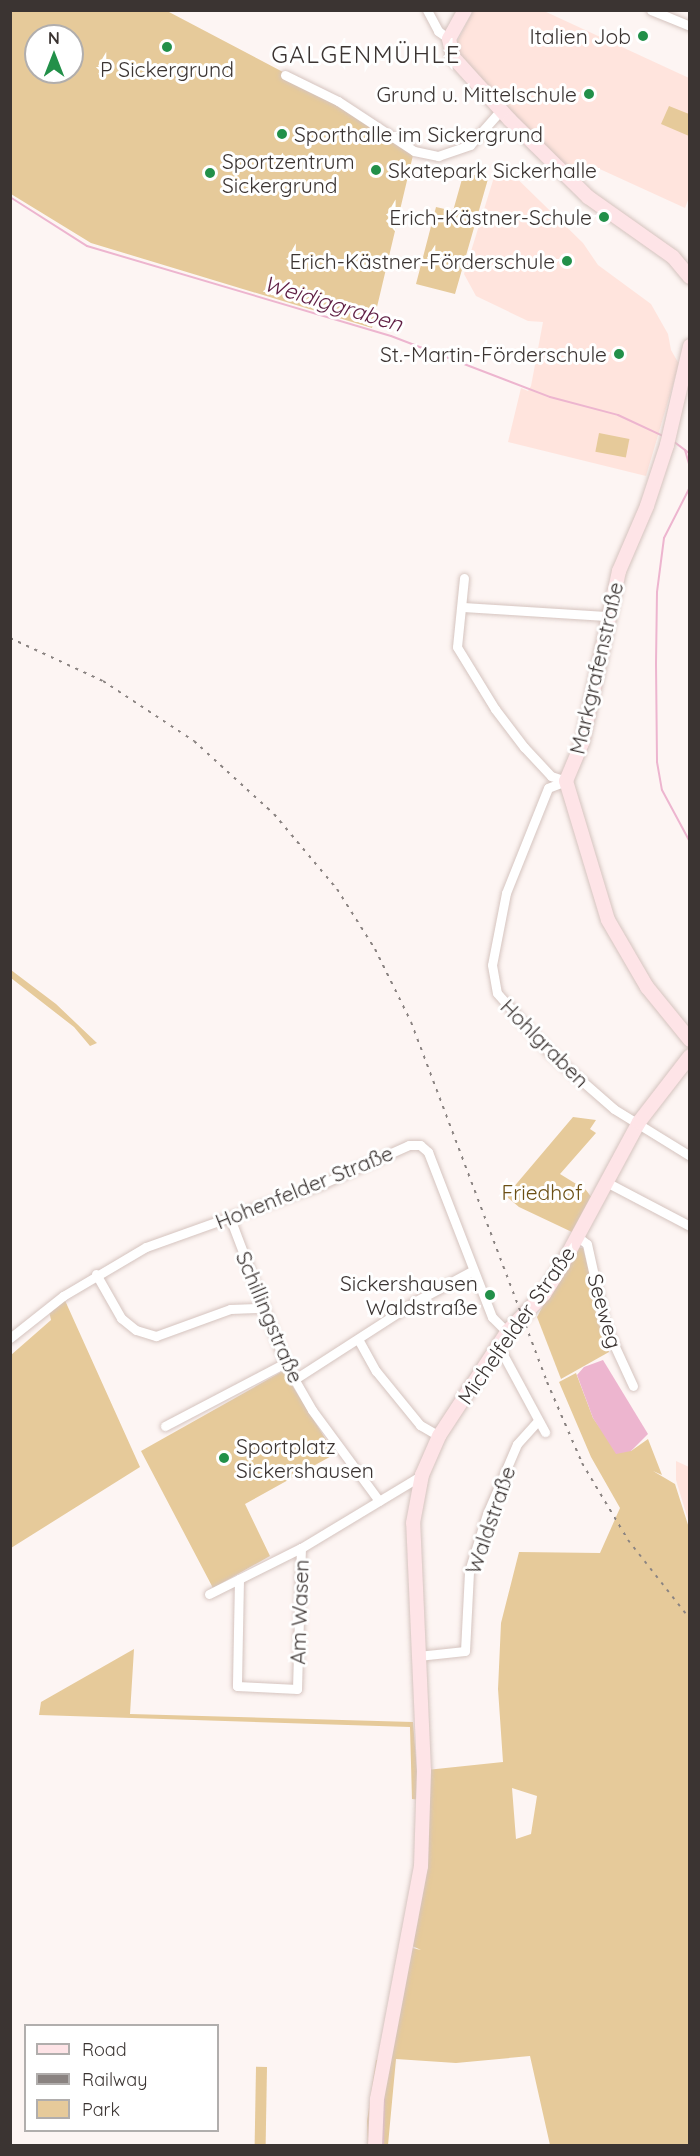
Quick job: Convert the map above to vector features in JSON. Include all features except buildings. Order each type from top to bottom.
[{"type":"street","points":[[427,10],[438,31],[449,39]]},
{"type":"street","points":[[465,10],[449,39],[453,57],[501,110],[588,197],[673,257],[690,277]]},
{"type":"street","points":[[651,10],[690,26]]},
{"type":"street","points":[[285,75],[338,101],[414,151],[438,156],[470,145],[501,110]]},
{"type":"street","name":"Markgrafenstraße","points":[[688,1035],[647,987],[608,920],[566,781],[582,743],[606,616],[619,571],[669,439],[690,346]]},
{"type":"street","points":[[464,578],[463,607],[457,647],[495,709],[524,747],[551,776],[566,781]]},
{"type":"street","points":[[463,607],[606,616]]},
{"type":"street","name":"Hohlgraben","points":[[566,781],[548,788],[506,893],[492,965],[497,993],[550,1053],[614,1109],[639,1122],[690,1156]]},
{"type":"street","name":"Michelfelder Straße","points":[[375,2145],[377,2099],[421,1866],[421,1725],[413,1523],[422,1475],[439,1436],[498,1345],[507,1332],[543,1294],[608,1183],[639,1122],[690,1056]]},
{"type":"street","name":"Hohenfelder Straße","points":[[10,1338],[96,1274],[146,1247],[230,1218],[409,1145],[420,1145],[428,1152],[492,1317],[507,1332]]},
{"type":"street","points":[[608,1183],[690,1226]]},
{"type":"street","name":"Schillingstraße","points":[[230,1218],[262,1308],[285,1363],[312,1410],[379,1501]]},
{"type":"street","name":"Seeweg","points":[[578,1236],[587,1244],[605,1325],[633,1386]]},
{"type":"street","points":[[295,1379],[472,1270]]},
{"type":"street","points":[[96,1274],[121,1318],[136,1330],[156,1336],[230,1309],[262,1308]]},
{"type":"street","points":[[358,1339],[376,1371],[420,1425],[439,1436]]},
{"type":"street","points":[[498,1345],[545,1432]]},
{"type":"street","points":[[165,1426],[285,1363]]},
{"type":"street","name":"Waldstraße","points":[[418,1656],[465,1651],[469,1571],[487,1514],[517,1444],[538,1421]]},
{"type":"street","points":[[209,1593],[301,1548],[422,1475]]},
{"type":"street","name":"Am Wasen","points":[[239,1579],[237,1686],[297,1689],[301,1548]]},
{"type":"shaded area","name":"Grund u. Mittelschule","points":[[473,11],[544,11],[689,78],[690,195],[685,208],[591,165],[580,183],[504,110],[454,48]]},
{"type":"shaded area","points":[[499,161],[583,243],[598,265],[651,304],[668,334],[671,350],[679,364],[646,476],[508,442],[521,388],[528,391],[531,386],[543,322],[528,321],[476,296],[464,274]]},
{"type":"shaded area","points":[[603,1360],[648,1434],[631,1451],[616,1454],[593,1418],[577,1375],[584,1367]]},
{"type":"shaded area","points":[[676,1461],[689,1467],[689,1523],[676,1480]]},
{"type":"green space","name":"Sportzentrum Sickergrund","points":[[10,11],[169,12],[338,101],[414,151],[372,328],[91,243],[11,194]]},
{"type":"green space","points":[[669,106],[689,114],[689,136],[661,124]]},
{"type":"green space","points":[[464,172],[488,179],[455,294],[416,284],[436,207],[453,211]]},
{"type":"green space","points":[[599,433],[629,439],[626,458],[595,452]]},
{"type":"green space","points":[[11,970],[56,1004],[97,1043],[90,1046],[74,1027],[11,978]]},
{"type":"green space","name":"Friedhof","points":[[573,1117],[596,1120],[590,1129],[596,1133],[560,1174],[586,1190],[595,1202],[574,1233],[519,1207],[506,1196]]},
{"type":"green space","points":[[574,1248],[583,1248],[609,1352],[561,1379],[537,1317]]},
{"type":"green space","points":[[63,1296],[140,1467],[11,1548],[11,1355],[51,1320],[48,1307]]},
{"type":"green space","points":[[283,1371],[335,1454],[245,1504],[270,1556],[213,1588],[141,1451]]},
{"type":"green space","points":[[576,1373],[593,1418],[603,1432],[631,1451],[648,1439],[662,1475],[653,1471],[675,1484],[689,1528],[689,2145],[550,2145],[530,2056],[456,2063],[396,2059],[388,2145],[368,2145],[367,2121],[376,2060],[384,2059],[408,1947],[421,1950],[408,1944],[423,1800],[412,1799],[410,1727],[39,1715],[41,1702],[134,1649],[130,1714],[413,1722],[417,1771],[503,1762],[498,1689],[501,1623],[519,1552],[600,1553],[620,1508],[591,1457],[559,1382]],"holes":[[[512,1788],[537,1796],[531,1834],[516,1839]]]},
{"type":"green space","points":[[256,2067],[267,2067],[266,2145],[255,2145]]},
{"type":"waterway","name":"Weidiggraben","points":[[10,197],[87,246],[391,336],[550,397],[618,415],[663,436]]},
{"type":"waterway","name":"Weidiggraben","points":[[673,441],[690,454]]},
{"type":"waterway","points":[[685,450],[690,468]]},
{"type":"waterway","points":[[690,487],[664,538],[657,592],[656,664],[657,762],[662,790],[690,842]]},
{"type":"waterway","points":[[383,2146],[384,2094]]},
{"type":"railway","points":[[10,638],[103,681],[194,741],[274,814],[337,889],[375,949],[411,1022],[547,1382],[582,1463],[628,1540],[690,1619]]},
{"type":"place","name":"Italien Job","points":[[643,36]]},
{"type":"place","name":"P Sickergrund","points":[[167,47]]},
{"type":"place","name":"Grund u. Mittelschule","points":[[589,94]]},
{"type":"place","name":"Sporthalle im Sickergrund","points":[[282,134]]},
{"type":"place","name":"Skatepark Sickerhalle","points":[[376,170]]},
{"type":"place","name":"Sportzentrum Sickergrund","points":[[210,173]]},
{"type":"place","name":"Erich-Kästner-Schule","points":[[604,217]]},
{"type":"place","name":"Erich-Kästner-Förderschule","points":[[567,261]]},
{"type":"place","name":"St.-Martin-Förderschule","points":[[619,354]]},
{"type":"place","name":"Sickershausen Waldstraße","points":[[490,1295]]},
{"type":"place","name":"Sportplatz Sickershausen","points":[[224,1458]]},
{"type":"district","name":"GALGENMÜHLE","points":[[366,55]]}]
